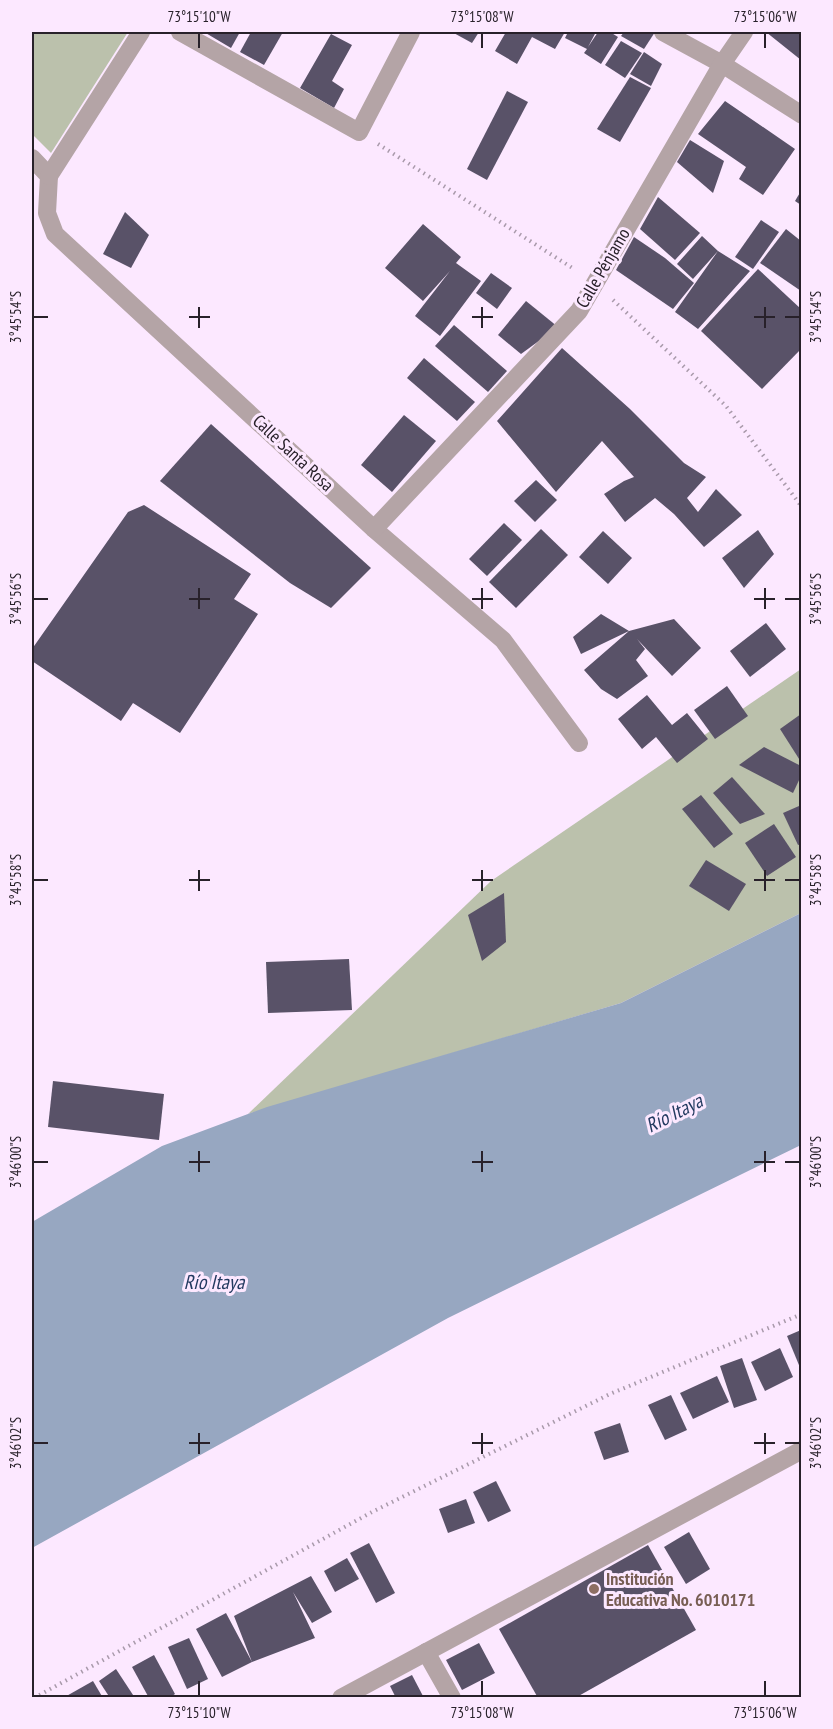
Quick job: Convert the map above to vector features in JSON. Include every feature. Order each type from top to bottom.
[{"type":"street","points":[[32,158],[49,176],[141,32]]},
{"type":"street","points":[[180,32],[359,132],[411,32]]},
{"type":"street","points":[[663,32],[722,64],[801,115]]},
{"type":"street","name":"Calle Pénjamo","points":[[374,529],[579,311],[722,64],[744,32]]},
{"type":"street","name":"Calle Santa Rosa","points":[[49,176],[47,213],[55,234],[374,529],[503,640],[579,742]]},
{"type":"street","points":[[341,1698],[801,1450]]},
{"type":"street","points":[[426,1652],[452,1698]]},
{"type":"path","points":[[359,132],[595,282],[726,406],[801,507]]},
{"type":"path","points":[[34,1698],[383,1506],[610,1394],[801,1314]]},
{"type":"green space","points":[[32,32],[128,32],[51,153],[32,134]]},
{"type":"green space","points":[[801,669],[801,913],[621,1003],[248,1114],[491,881]]},
{"type":"water","name":"Río Itaya","points":[[801,913],[801,1145],[448,1318],[32,1548],[32,1222],[162,1146],[267,1107],[621,1003]]},
{"type":"building","points":[[204,32],[240,32],[231,48]]},
{"type":"building","points":[[251,32],[283,32],[264,65],[240,52]]},
{"type":"building","points":[[452,32],[479,32],[472,43]]},
{"type":"building","points":[[506,32],[565,32],[555,49],[532,37],[517,64],[495,51]]},
{"type":"building","points":[[568,32],[596,32],[588,47],[598,32],[610,32],[618,37],[601,64],[584,53],[587,49],[565,38]]},
{"type":"building","points":[[624,32],[655,32],[644,49],[621,36]]},
{"type":"building","points":[[766,32],[801,32],[801,60]]},
{"type":"building","points":[[331,34],[352,45],[332,81],[344,89],[334,108],[300,88]]},
{"type":"building","points":[[621,41],[642,53],[625,78],[605,65]]},
{"type":"building","points":[[644,52],[662,64],[651,86],[630,74]]},
{"type":"building","points":[[630,77],[651,88],[620,142],[597,129]]},
{"type":"building","points":[[507,91],[528,102],[487,180],[467,169]]},
{"type":"building","points":[[725,101],[795,149],[763,195],[739,179],[746,167],[698,134]]},
{"type":"building","points":[[690,140],[724,161],[713,193],[677,162]]},
{"type":"building","points":[[801,191],[801,205],[795,201]]},
{"type":"building","points":[[658,197],[700,233],[675,260],[640,229]]},
{"type":"building","points":[[125,212],[149,235],[131,268],[103,254]]},
{"type":"building","points":[[761,220],[779,232],[753,269],[735,257]]},
{"type":"building","points":[[423,224],[461,257],[456,263],[481,281],[440,336],[415,316],[450,271],[423,301],[385,268]]},
{"type":"building","points":[[786,229],[801,241],[801,291],[760,263]]},
{"type":"building","points":[[702,236],[718,251],[693,279],[677,264]]},
{"type":"building","points":[[634,237],[665,258],[694,283],[673,309],[616,270]]},
{"type":"building","points":[[718,251],[750,271],[698,329],[675,312]]},
{"type":"building","points":[[758,269],[801,309],[801,349],[762,389],[701,331]]},
{"type":"building","points":[[491,273],[512,288],[497,309],[476,293]]},
{"type":"building","points":[[526,301],[558,327],[521,354],[498,335]]},
{"type":"building","points":[[454,325],[507,371],[488,392],[435,346]]},
{"type":"building","points":[[562,348],[630,409],[684,463],[706,477],[687,498],[698,512],[716,489],[742,515],[704,547],[674,514],[655,498],[625,522],[604,494],[634,477],[602,441],[556,492],[497,421]]},
{"type":"building","points":[[424,358],[475,402],[457,421],[407,378]]},
{"type":"building","points":[[404,415],[436,441],[392,492],[361,465]]},
{"type":"building","points":[[211,424],[371,568],[331,608],[290,583],[160,481]]},
{"type":"building","points":[[536,480],[557,500],[535,522],[514,501]]},
{"type":"building","points":[[144,505],[251,574],[234,599],[258,614],[180,733],[133,703],[121,721],[32,661],[32,649],[128,512]]},
{"type":"building","points":[[504,523],[522,540],[487,576],[469,559]]},
{"type":"building","points":[[541,529],[568,555],[516,608],[489,582]]},
{"type":"building","points":[[758,530],[774,554],[744,588],[722,558]]},
{"type":"building","points":[[603,531],[632,558],[608,584],[579,557]]},
{"type":"building","points":[[601,614],[629,631],[581,654],[573,637]]},
{"type":"building","points":[[674,619],[701,648],[672,676],[637,639],[645,649],[636,660],[648,676],[617,699],[601,689],[584,670],[629,631]]},
{"type":"building","points":[[766,623],[786,649],[750,677],[730,651]]},
{"type":"building","points":[[727,686],[748,716],[715,739],[694,710]]},
{"type":"building","points":[[647,695],[672,725],[687,713],[708,739],[677,763],[656,737],[642,749],[618,719]]},
{"type":"building","points":[[801,714],[801,762],[780,729]]},
{"type":"building","points":[[764,747],[801,766],[801,776],[793,793],[739,765]]},
{"type":"building","points":[[732,777],[765,814],[740,824],[713,793]]},
{"type":"building","points":[[701,795],[733,834],[714,848],[682,809]]},
{"type":"building","points":[[799,806],[801,844],[798,845],[783,813]]},
{"type":"building","points":[[774,824],[796,857],[767,876],[745,843]]},
{"type":"building","points":[[706,860],[746,884],[729,911],[689,886]]},
{"type":"building","points":[[504,893],[506,942],[482,961],[468,915]]},
{"type":"building","points":[[349,959],[352,1010],[268,1013],[266,962]]},
{"type":"building","points":[[53,1081],[164,1094],[159,1140],[48,1127]]},
{"type":"building","points":[[801,1330],[801,1370],[787,1336]]},
{"type":"building","points":[[780,1348],[793,1377],[765,1391],[751,1362]]},
{"type":"building","points":[[742,1358],[757,1400],[734,1408],[720,1366]]},
{"type":"building","points":[[717,1376],[729,1402],[693,1419],[680,1393]]},
{"type":"building","points":[[671,1395],[687,1430],[665,1440],[648,1405]]},
{"type":"building","points":[[620,1423],[629,1452],[604,1460],[594,1432]]},
{"type":"building","points":[[496,1481],[511,1511],[488,1522],[473,1492]]},
{"type":"building","points":[[466,1499],[475,1523],[448,1533],[439,1509]]},
{"type":"building","points":[[689,1532],[710,1569],[686,1584],[664,1547]]},
{"type":"building","points":[[369,1543],[395,1593],[376,1603],[350,1553]]},
{"type":"building","points":[[648,1545],[696,1630],[575,1698],[538,1698],[499,1629]]},
{"type":"building","points":[[347,1558],[359,1579],[335,1592],[324,1571]]},
{"type":"building","points":[[311,1576],[332,1612],[312,1623],[293,1592],[315,1638],[252,1662],[234,1616]]},
{"type":"building","points":[[226,1613],[252,1662],[222,1677],[196,1629]]},
{"type":"building","points":[[189,1638],[208,1679],[187,1689],[168,1647]]},
{"type":"building","points":[[479,1643],[495,1673],[462,1690],[446,1660]]},
{"type":"building","points":[[154,1655],[175,1694],[169,1698],[149,1698],[132,1667]]},
{"type":"building","points":[[116,1669],[135,1698],[110,1698],[99,1681]]},
{"type":"building","points":[[412,1675],[424,1698],[396,1698],[390,1686]]},
{"type":"building","points":[[93,1681],[103,1698],[63,1698]]},
{"type":"place","name":"Institución Educativa No. 6010171","points":[[594,1589]]}]
